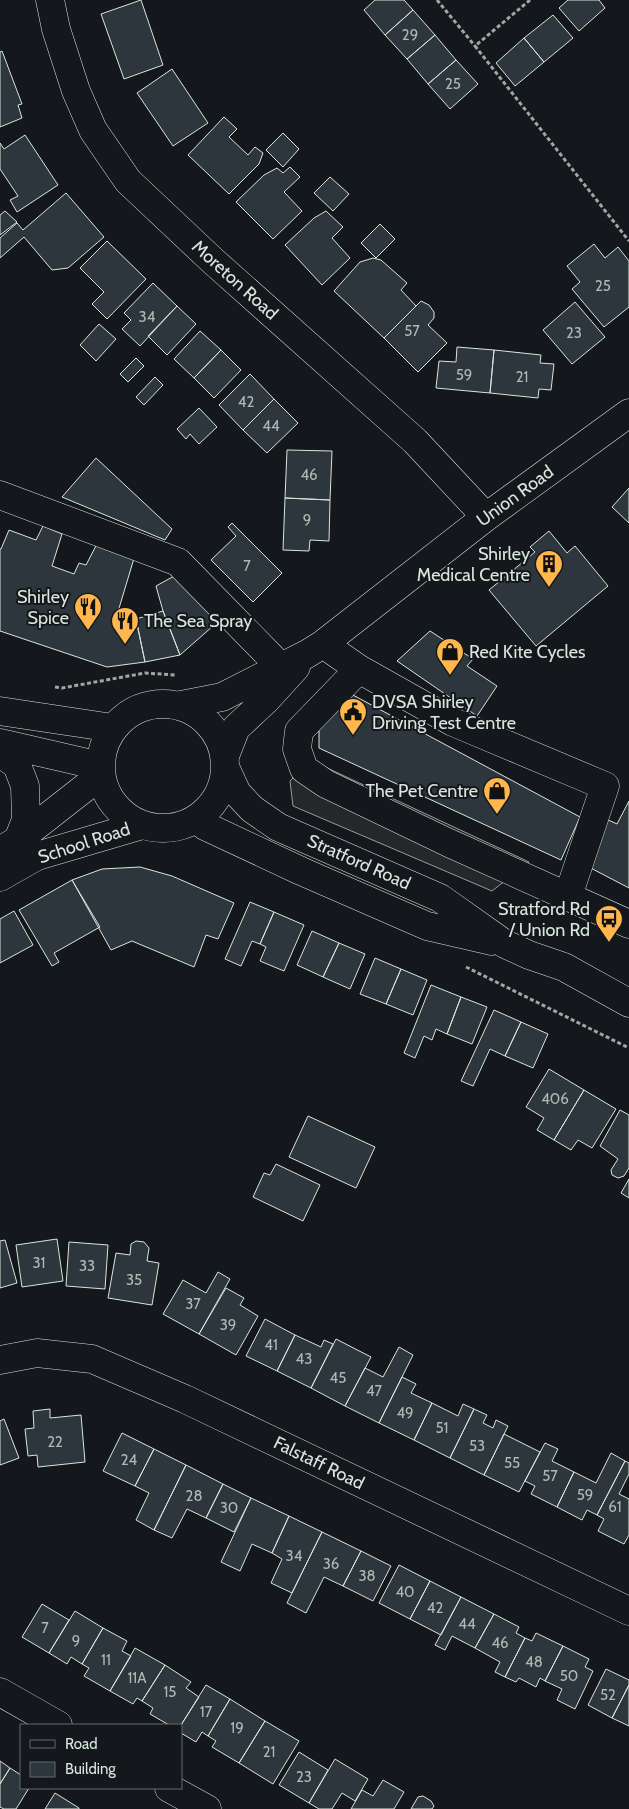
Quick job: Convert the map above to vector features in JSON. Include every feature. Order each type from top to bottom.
[{"type":"main road","name":"Moreton Road","points":[[50,0],[56,29],[76,92],[92,130],[128,180],[213,261],[415,441],[486,517]]},
{"type":"main road","name":"Union Road","points":[[226,762],[236,728],[315,649],[486,517],[629,413]]},
{"type":"main road","points":[[0,495],[178,562],[272,658],[279,669]]},
{"type":"main road","name":"Union Road","points":[[181,705],[222,697],[315,649]]},
{"type":"main road","points":[[315,649],[359,669],[453,722],[605,786],[568,896]]},
{"type":"main road","points":[[359,669],[298,731],[297,749],[304,769],[326,784],[449,843],[629,924]]},
{"type":"main road","points":[[157,703],[181,705],[199,714],[211,725],[223,746],[226,762],[223,786],[212,805],[196,819],[181,826],[161,828],[142,825],[132,820],[114,805],[104,786],[101,770],[106,740],[113,728],[138,708],[157,703]]},
{"type":"main road","points":[[0,711],[113,728]]},
{"type":"main road","points":[[0,744],[101,770]]},
{"type":"main road","points":[[0,753],[17,765],[25,786],[26,820],[9,845]]},
{"type":"main road","name":"Stratford Road","points":[[226,762],[236,793],[252,809],[278,827],[440,898],[506,944],[529,955],[564,967],[629,1003]]},
{"type":"main road","name":"School Road","points":[[9,845],[101,770]]},
{"type":"main road","name":"Stratford Road","points":[[196,819],[205,826],[292,867],[427,926],[506,944]]},
{"type":"main road","name":"School Road","points":[[0,877],[37,856],[142,825]]},
{"type":"main road","name":"Falstaff Road","points":[[0,1360],[37,1353],[92,1360],[185,1399],[629,1611]]},
{"type":"main road","points":[[0,1692],[56,1724]]},
{"type":"main road","points":[[171,1789],[207,1809]]},
{"type":"path","points":[[437,0],[629,241]]},
{"type":"path","points":[[475,46],[530,0]]},
{"type":"path","points":[[53,687],[62,688],[145,673],[182,675]]},
{"type":"shaded area","points":[[310,760],[529,862],[492,891],[293,806],[290,781]]},
{"type":"building","points":[[141,0],[163,65],[124,79],[101,14]]},
{"type":"building","points":[[375,0],[404,0],[413,10],[385,35],[364,10]]},
{"type":"building","points":[[568,0],[599,0],[605,8],[579,31],[559,8]]},
{"type":"building","points":[[413,10],[435,35],[407,59],[385,35]]},
{"type":"building","points":[[553,15],[573,38],[544,62],[524,38]]},
{"type":"building","points":[[435,35],[456,60],[428,84],[407,59]]},
{"type":"building","points":[[524,38],[544,62],[515,86],[496,63]]},
{"type":"building","points":[[2,51],[22,104],[18,105],[22,118],[0,127],[0,52]]},
{"type":"building","points":[[456,60],[478,84],[450,109],[428,84]]},
{"type":"building","points":[[172,69],[208,123],[173,146],[137,93]]},
{"type":"building","points":[[224,117],[237,129],[229,137],[248,155],[255,147],[263,153],[259,164],[229,194],[188,155]]},
{"type":"building","points":[[283,133],[299,149],[283,167],[266,150]]},
{"type":"building","points":[[25,135],[58,185],[17,212],[10,200],[18,196],[0,169],[0,143],[4,149]]},
{"type":"building","points":[[290,167],[300,177],[284,192],[302,211],[273,239],[236,202],[264,175],[277,168],[283,173]]},
{"type":"building","points":[[330,177],[349,194],[333,211],[314,193]]},
{"type":"building","points":[[66,193],[104,237],[68,268],[52,270],[24,237],[0,258],[0,238],[17,223],[23,230]]},
{"type":"building","points":[[5,211],[17,222],[0,235],[0,215]]},
{"type":"building","points":[[326,211],[343,227],[332,238],[350,258],[322,285],[285,245],[314,218]]},
{"type":"building","points":[[380,224],[395,239],[376,258],[361,243]]},
{"type":"building","points":[[107,241],[146,279],[107,319],[92,304],[104,292],[80,268]]},
{"type":"building","points":[[594,244],[605,258],[618,247],[629,261],[629,307],[604,327],[572,289],[580,282],[567,266]]},
{"type":"building","points":[[373,258],[381,260],[407,283],[401,290],[416,306],[384,338],[334,291],[360,262]]},
{"type":"building","points":[[153,283],[177,306],[140,346],[122,329],[131,320],[124,313]]},
{"type":"building","points":[[421,301],[429,305],[434,312],[434,318],[428,325],[447,343],[418,372],[384,338]]},
{"type":"building","points":[[575,302],[605,337],[572,364],[543,330]]},
{"type":"building","points":[[177,306],[196,324],[167,355],[148,336]]},
{"type":"building","points":[[99,324],[116,339],[96,361],[80,345]]},
{"type":"building","points":[[200,331],[221,350],[194,378],[174,359]]},
{"type":"building","points":[[457,347],[494,350],[490,393],[436,388],[439,361],[456,362]]},
{"type":"building","points":[[221,350],[241,370],[214,398],[194,378]]},
{"type":"building","points":[[494,350],[541,355],[540,363],[554,364],[551,390],[539,389],[538,398],[490,393]]},
{"type":"building","points":[[136,358],[144,366],[128,382],[120,374]]},
{"type":"building","points":[[250,374],[274,399],[243,430],[219,405]]},
{"type":"building","points":[[155,377],[163,385],[144,405],[136,397]]},
{"type":"building","points":[[274,399],[298,423],[267,453],[243,430]]},
{"type":"building","points":[[199,408],[217,427],[199,444],[190,434],[186,439],[177,429]]},
{"type":"building","points":[[287,450],[332,451],[330,500],[285,498]]},
{"type":"building","points":[[96,458],[172,529],[165,540],[62,497]]},
{"type":"building","points":[[629,488],[629,523],[612,507]]},
{"type":"building","points":[[285,498],[330,500],[329,541],[310,540],[309,551],[283,550]]},
{"type":"building","points":[[232,523],[282,573],[253,602],[211,560],[236,536],[228,527]]},
{"type":"building","points":[[43,526],[62,534],[52,566],[74,574],[79,563],[86,565],[98,542],[135,555],[114,625],[136,619],[145,662],[107,667],[0,631],[0,549],[9,530],[36,540]]},
{"type":"building","name":"Shirley Medical Centre","points":[[549,531],[567,553],[575,546],[608,586],[536,646],[489,590],[535,552],[530,547]]},
{"type":"building","points":[[176,575],[221,619],[180,655],[163,611],[156,586]]},
{"type":"building","points":[[163,611],[180,655],[145,662],[136,619]]},
{"type":"building","name":"Red Kite Cycles","points":[[430,631],[473,659],[467,666],[497,686],[477,716],[397,661]]},
{"type":"building","points":[[351,694],[580,817],[561,860],[319,748],[319,719]]},
{"type":"building","points":[[629,801],[629,888],[583,864],[606,819],[617,824]]},
{"type":"building","points":[[140,867],[172,876],[234,903],[218,939],[206,935],[194,967],[132,941],[111,950],[72,880],[102,869]]},
{"type":"building","points":[[72,880],[100,927],[54,953],[59,962],[52,966],[19,910]]},
{"type":"building","points":[[250,902],[274,912],[260,944],[252,941],[241,966],[225,959]]},
{"type":"building","points":[[14,911],[33,945],[0,963],[0,919]]},
{"type":"building","points":[[274,912],[304,925],[284,971],[260,961],[266,947],[260,944]]},
{"type":"building","points":[[312,931],[339,943],[323,977],[297,965]]},
{"type":"building","points":[[339,943],[365,954],[350,989],[323,977]]},
{"type":"building","points":[[375,958],[401,969],[386,1004],[360,994]]},
{"type":"building","points":[[401,969],[427,980],[413,1015],[386,1004]]},
{"type":"building","points":[[431,985],[461,997],[447,1034],[436,1029],[432,1040],[424,1036],[415,1058],[404,1053]]},
{"type":"building","points":[[461,997],[487,1007],[472,1044],[447,1034]]},
{"type":"building","points":[[494,1010],[521,1022],[505,1056],[490,1049],[473,1086],[461,1081]]},
{"type":"building","points":[[521,1022],[548,1034],[533,1068],[505,1056]]},
{"type":"building","points":[[549,1069],[584,1090],[554,1140],[537,1130],[544,1118],[526,1107]]},
{"type":"building","points":[[584,1090],[616,1109],[592,1148],[578,1140],[571,1150],[554,1140]]},
{"type":"building","points":[[620,1110],[629,1115],[629,1168],[624,1176],[618,1178],[612,1175],[611,1170],[618,1159],[600,1146]]},
{"type":"building","points":[[308,1116],[375,1147],[356,1188],[289,1157]]},
{"type":"building","points":[[276,1164],[320,1185],[303,1221],[253,1197],[264,1173],[270,1175]]},
{"type":"building","points":[[629,1179],[629,1198],[621,1193]]},
{"type":"building","points":[[57,1239],[63,1281],[22,1287],[16,1245]]},
{"type":"building","points":[[5,1240],[17,1283],[0,1288],[0,1241]]},
{"type":"building","points":[[136,1241],[144,1242],[149,1248],[147,1261],[159,1263],[152,1305],[108,1298],[116,1253],[130,1255],[131,1244]]},
{"type":"building","points":[[69,1242],[108,1245],[105,1289],[66,1286]]},
{"type":"building","points":[[218,1272],[230,1279],[199,1334],[163,1314],[183,1280],[206,1293]]},
{"type":"building","points":[[226,1288],[244,1298],[240,1305],[258,1316],[236,1355],[199,1334]]},
{"type":"building","points":[[265,1319],[295,1335],[277,1371],[246,1356]]},
{"type":"building","points":[[295,1335],[321,1347],[324,1340],[333,1344],[311,1388],[277,1371]]},
{"type":"building","points":[[336,1339],[371,1357],[345,1406],[311,1388]]},
{"type":"building","points":[[399,1347],[413,1355],[379,1423],[345,1406],[365,1368],[383,1377]]},
{"type":"building","points":[[402,1377],[416,1384],[411,1393],[432,1403],[414,1440],[379,1423]]},
{"type":"building","points":[[432,1403],[458,1416],[463,1404],[474,1409],[450,1458],[414,1440]]},
{"type":"building","points":[[50,1409],[50,1418],[81,1415],[85,1462],[38,1467],[37,1455],[28,1456],[25,1429],[34,1428],[33,1411]]},
{"type":"building","points":[[474,1409],[487,1415],[483,1423],[493,1428],[496,1420],[508,1426],[484,1475],[450,1458]]},
{"type":"building","points":[[4,1419],[19,1458],[0,1465],[0,1421]]},
{"type":"building","points":[[122,1433],[154,1449],[135,1486],[103,1471]]},
{"type":"building","points":[[504,1434],[540,1452],[519,1492],[484,1475]]},
{"type":"building","points":[[545,1443],[558,1449],[552,1461],[574,1472],[557,1507],[531,1494],[535,1486],[525,1481]]},
{"type":"building","points":[[154,1449],[186,1465],[154,1530],[136,1520],[149,1493],[135,1486]]},
{"type":"building","points":[[611,1453],[625,1461],[597,1515],[587,1510],[582,1520],[557,1507],[574,1472],[596,1483]]},
{"type":"building","points":[[625,1461],[629,1463],[629,1474],[619,1494],[629,1499],[629,1535],[624,1544],[598,1531],[604,1519],[597,1515]]},
{"type":"building","points":[[186,1465],[223,1484],[206,1518],[187,1509],[172,1538],[154,1530]]},
{"type":"building","points":[[223,1484],[251,1498],[234,1532],[206,1518]]},
{"type":"building","points":[[251,1498],[289,1516],[272,1553],[252,1544],[240,1571],[221,1562]]},
{"type":"building","points":[[289,1516],[322,1532],[292,1593],[271,1583],[282,1559],[272,1553]]},
{"type":"building","points":[[322,1532],[361,1551],[343,1586],[324,1577],[306,1613],[287,1603]]},
{"type":"building","points":[[361,1551],[391,1566],[373,1601],[343,1586]]},
{"type":"building","points":[[399,1565],[430,1581],[410,1619],[379,1603]]},
{"type":"building","points":[[430,1581],[461,1597],[441,1635],[410,1619]]},
{"type":"building","points":[[461,1597],[494,1614],[475,1648],[452,1636],[445,1650],[435,1645]]},
{"type":"building","points":[[42,1604],[69,1620],[49,1653],[22,1637]]},
{"type":"building","points":[[75,1611],[103,1628],[82,1664],[71,1657],[67,1664],[49,1653]]},
{"type":"building","points":[[494,1614],[519,1627],[516,1633],[525,1638],[505,1677],[495,1672],[500,1662],[475,1648]]},
{"type":"building","points":[[103,1628],[127,1641],[122,1651],[131,1656],[110,1691],[84,1676],[89,1668],[82,1664]]},
{"type":"building","points":[[536,1633],[563,1646],[545,1681],[540,1678],[536,1687],[519,1678],[516,1682],[505,1677],[525,1638],[532,1641]]},
{"type":"building","points":[[563,1646],[589,1659],[585,1667],[593,1671],[575,1709],[557,1700],[562,1689],[545,1681]]},
{"type":"building","points":[[135,1648],[165,1665],[142,1701],[137,1698],[133,1704],[110,1691]]},
{"type":"building","points":[[165,1665],[191,1682],[186,1688],[199,1697],[182,1724],[167,1724],[150,1714],[153,1708],[142,1701]]},
{"type":"building","points":[[606,1669],[629,1680],[629,1685],[612,1718],[588,1705]]},
{"type":"building","points":[[206,1685],[230,1699],[208,1736],[202,1732],[196,1742],[182,1734],[182,1724]]},
{"type":"building","points":[[629,1685],[629,1726],[612,1718]]},
{"type":"building","points":[[230,1699],[265,1721],[239,1763],[212,1747],[216,1741],[208,1736]]},
{"type":"building","points":[[265,1721],[299,1741],[273,1784],[239,1763]]},
{"type":"building","points":[[299,1752],[328,1770],[309,1803],[279,1785]]},
{"type":"building","points":[[335,1759],[368,1779],[355,1801],[342,1793],[332,1809],[319,1809],[309,1803]]},
{"type":"building","points":[[0,1761],[10,1768],[0,1784]]},
{"type":"building","points":[[10,1768],[20,1774],[20,1789],[28,1789],[16,1809],[0,1807],[0,1784]]},
{"type":"building","points":[[383,1780],[404,1792],[394,1809],[351,1809],[362,1790],[373,1796]]},
{"type":"building","points":[[55,1793],[79,1808],[79,1809],[45,1809]]},
{"type":"building","points":[[423,1796],[431,1801],[434,1806],[432,1809],[411,1809],[418,1797]]},
{"type":"place","name":"Shirley Medical Centre","points":[[549,588]]},
{"type":"place","name":"Shirley Spice","points":[[88,631]]},
{"type":"place","name":"The Sea Spray","points":[[125,645]]},
{"type":"place","name":"Red Kite Cycles","points":[[450,676]]},
{"type":"place","name":"DVSA Shirley Driving Test Centre","points":[[353,736]]},
{"type":"place","name":"The Pet Centre","points":[[497,815]]},
{"type":"place","name":"Stratford Rd / Union Rd","points":[[609,943]]}]
